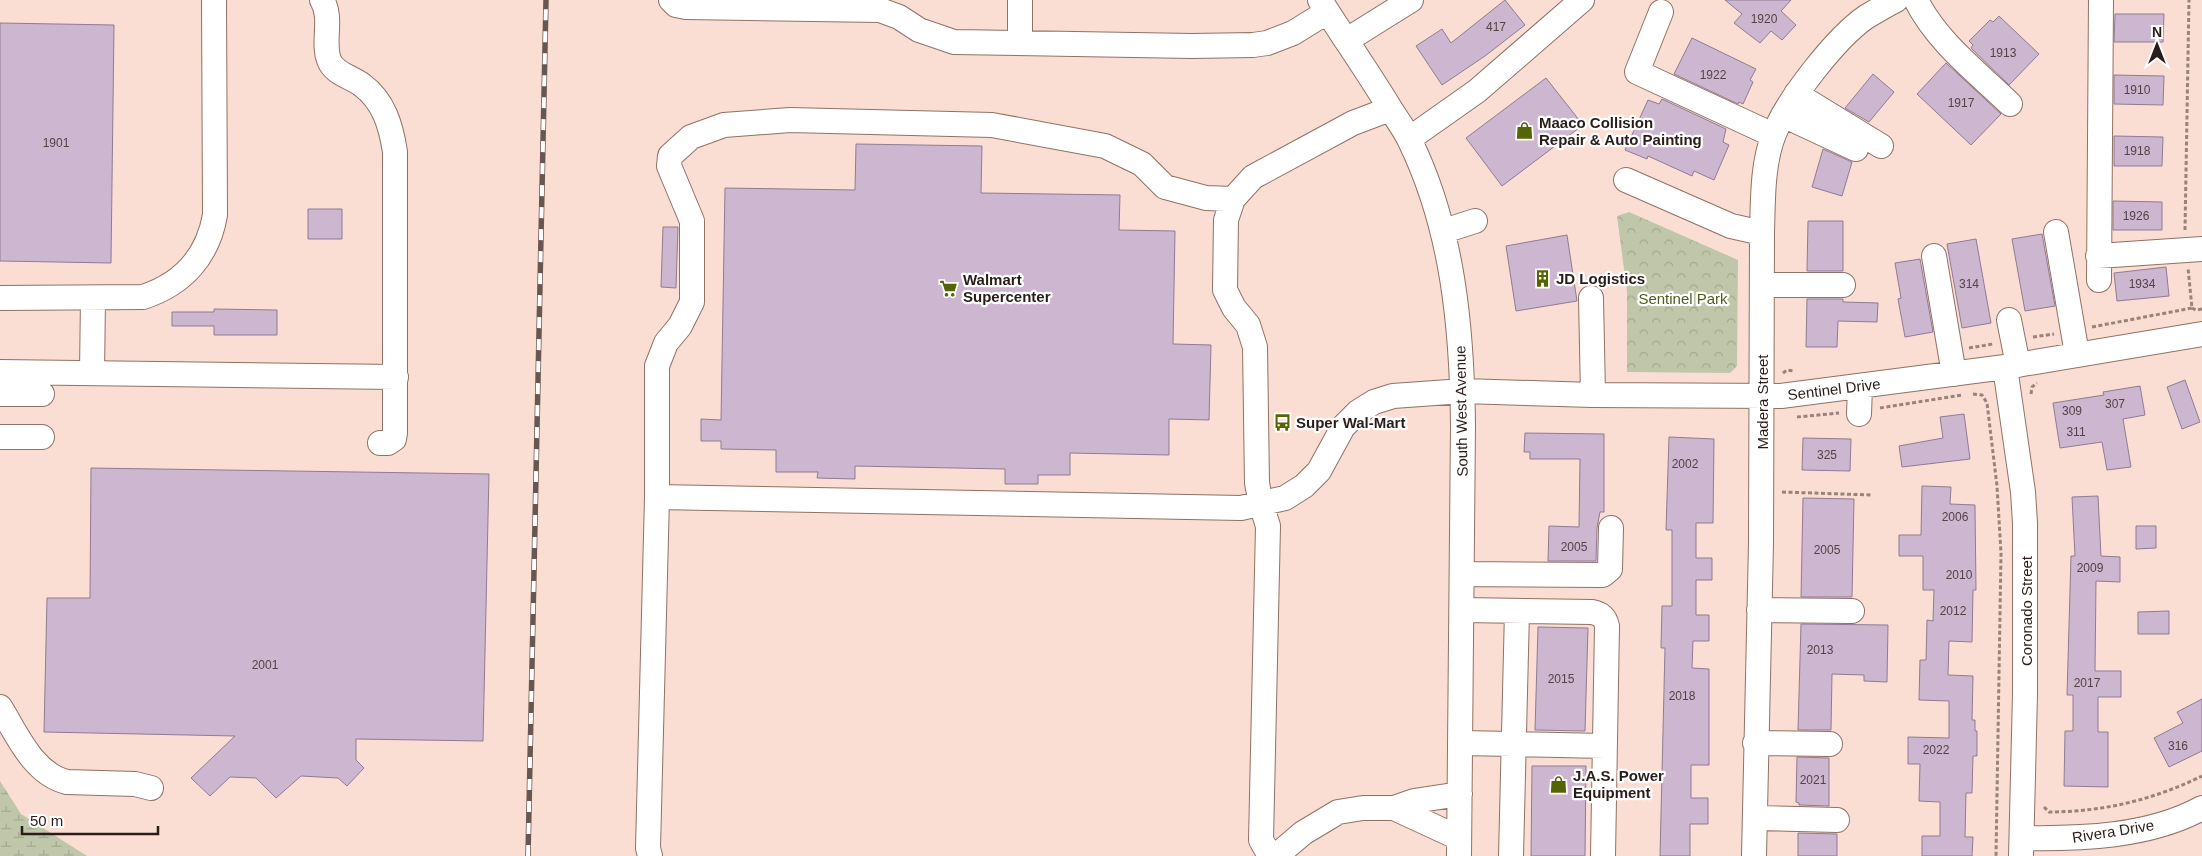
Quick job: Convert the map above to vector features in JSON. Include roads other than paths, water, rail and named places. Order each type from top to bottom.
[{"type":"street","points":[[0,298],[138,297],[155,293],[178,280],[198,260],[208,241],[215,215],[214,0]]},
{"type":"street","points":[[322,0],[326,14],[329,62],[334,69],[369,90],[383,108],[391,128],[395,152],[391,392],[394,440],[388,443],[380,443]]},
{"type":"street","points":[[671,0],[676,5],[686,7],[840,4],[880,10],[899,17],[919,30],[954,42],[1229,46],[1262,34],[1293,33],[1323,6]]},
{"type":"street","points":[[1347,40],[1410,0]]},
{"type":"street","points":[[1409,139],[1477,91],[1582,0]]},
{"type":"street","name":"Madera Street","points":[[1754,856],[1764,186],[1778,125],[1796,94],[1851,30],[1866,18],[1896,0]]},
{"type":"street","points":[[1916,0],[1940,37],[2010,104]]},
{"type":"street","points":[[2099,280],[2101,0]]},
{"type":"street","points":[[1020,43],[1024,1]]},
{"type":"street","name":"South West Avenue","points":[[1323,6],[1347,40],[1409,139],[1444,231],[1453,284],[1463,391],[1463,610],[1459,847]]},
{"type":"street","points":[[1661,12],[1637,72],[1778,125],[1856,149]]},
{"type":"street","points":[[1796,94],[1881,146]]},
{"type":"street","points":[[1270,856],[1261,840],[1268,526],[1257,483],[1255,347],[1248,326],[1234,308],[1225,290],[1226,220],[1233,199],[1253,177],[1353,123],[1390,109]]},
{"type":"street","points":[[650,856],[648,848],[657,497],[657,366],[666,343],[680,326],[692,302],[692,222],[669,166],[670,156],[691,137],[724,124],[790,120],[992,124],[1104,146],[1142,164],[1165,187],[1206,198],[1233,199]]},
{"type":"street","points":[[1626,180],[1731,226],[1762,233]]},
{"type":"street","points":[[1444,231],[1475,221]]},
{"type":"street","points":[[2056,232],[2077,354]]},
{"type":"street","points":[[2098,256],[2202,249]]},
{"type":"street","points":[[1934,256],[1954,374]]},
{"type":"street","points":[[1762,285],[1843,285]]},
{"type":"street","points":[[92,373],[93,298]]},
{"type":"street","points":[[1591,298],[1587,331],[1593,395]]},
{"type":"street","name":"Coronado Street","points":[[2009,320],[2011,366],[2026,523],[2025,686],[2021,847]]},
{"type":"street","name":"Sentinel Drive","points":[[657,497],[1241,508],[1285,498],[1304,486],[1319,471],[1343,427],[1358,412],[1374,402],[1393,396],[1463,391],[1593,395],[1781,396],[2011,366],[2202,334]]},
{"type":"street","points":[[0,372],[92,373],[391,392]]},
{"type":"street","points":[[1859,413],[1860,387]]},
{"type":"street","points":[[0,394],[42,394]]},
{"type":"street","points":[[0,437],[42,437]]},
{"type":"street","points":[[1463,574],[1521,570],[1607,574],[1611,562],[1611,528]]},
{"type":"street","points":[[1463,610],[1592,612],[1600,614],[1605,619],[1607,626],[1603,856]]},
{"type":"street","points":[[1759,610],[1852,611]]},
{"type":"street","points":[[1511,856],[1516,611]]},
{"type":"street","points":[[0,707],[40,767],[58,780],[67,782],[135,784],[151,788]]},
{"type":"street","points":[[1755,742],[1830,744]]},
{"type":"street","points":[[1461,743],[1605,746]]},
{"type":"street","points":[[1276,856],[1303,833],[1338,812],[1363,808],[1394,808],[1414,801],[1460,794]]},
{"type":"street","points":[[1394,808],[1459,847]]},
{"type":"street","name":"Rivera Drive","points":[[2021,847],[2137,830],[2174,820],[2202,808]]},
{"type":"street","points":[[1755,812],[1837,814]]},
{"type":"railway","points":[[528,856],[546,0]]},
{"type":"place","name":"Maaco Collision Repair & Auto Painting","points":[[1525,131]]},
{"type":"place","name":"JD Logistics","points":[[1542,278]]},
{"type":"place","name":"Walmart Supercenter","points":[[949,288]]},
{"type":"place","name":"Super Wal-Mart","points":[[1282,422]]},
{"type":"place","name":"J.A.S. Power Equipment","points":[[1559,784]]},
{"type":"park label","name":"Sentinel Park","points":[[1683,298]]}]
